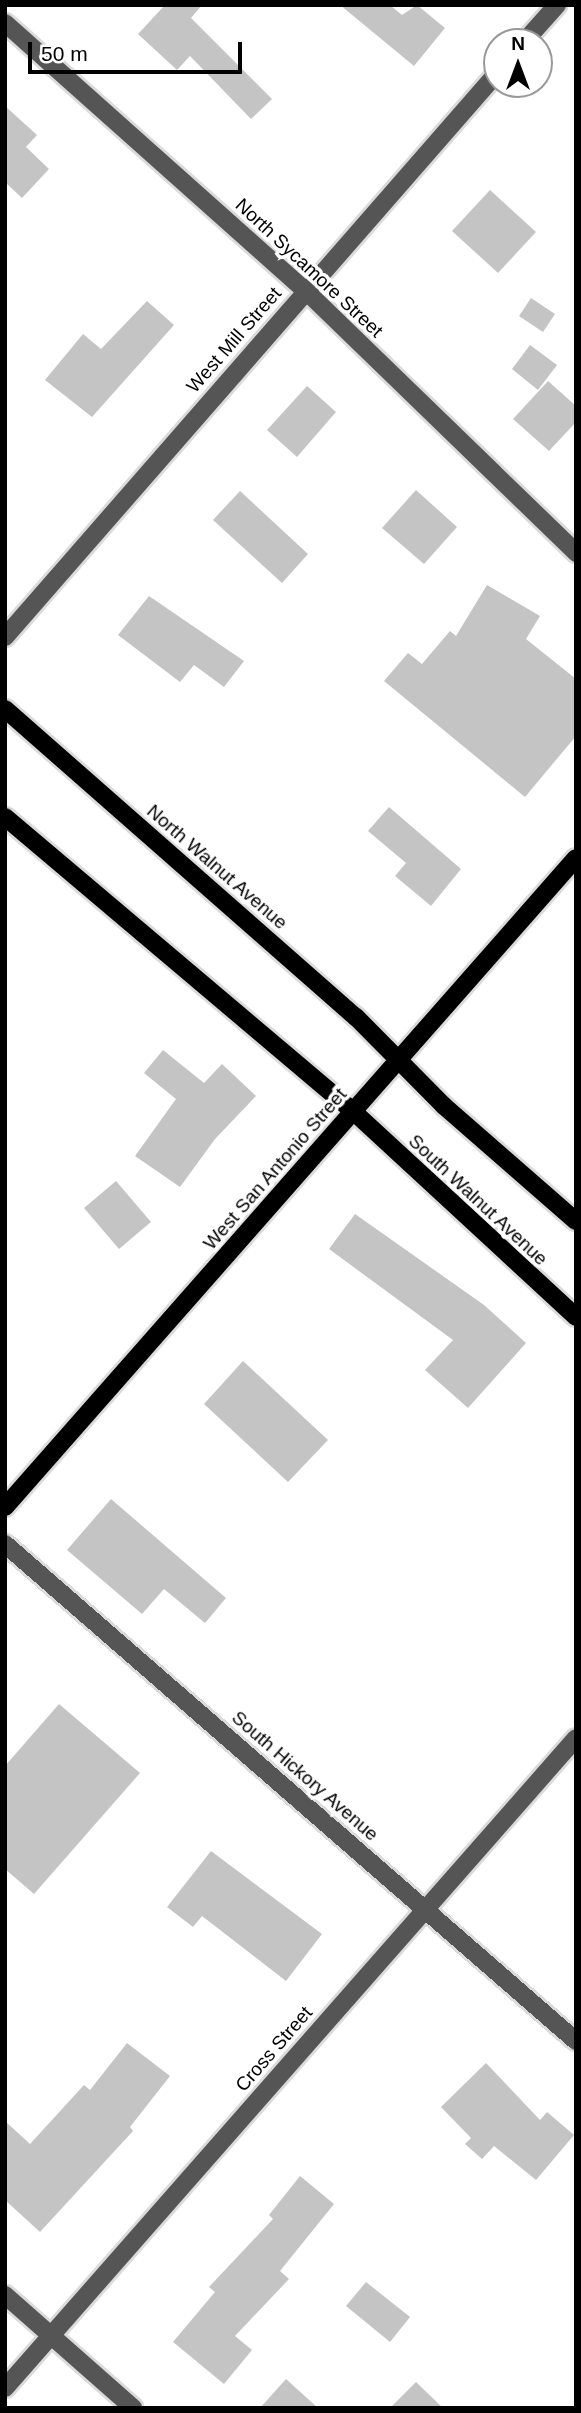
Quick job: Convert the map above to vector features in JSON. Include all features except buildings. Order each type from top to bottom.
[{"type":"main road","name":"North Walnut Avenue","points":[[5,709],[399,1058]]},
{"type":"main road","points":[[5,817],[354,1112]]},
{"type":"main road","name":"West San Antonio Street","points":[[5,1507],[576,858]]},
{"type":"main road","points":[[399,1058],[444,1106],[576,1221]]},
{"type":"main road","name":"South Walnut Avenue","points":[[354,1112],[576,1317]]},
{"type":"street","points":[[536,28],[557,5]]},
{"type":"street","name":"North Sycamore Street","points":[[5,23],[305,290],[576,553]]},
{"type":"street","name":"West Mill Street","points":[[5,637],[483,89]]},
{"type":"street","name":"South Hickory Avenue","points":[[5,1544],[576,2041]]},
{"type":"street","name":"Cross Street","points":[[5,2388],[576,1738]]},
{"type":"street","points":[[5,2295],[133,2408]]}]
